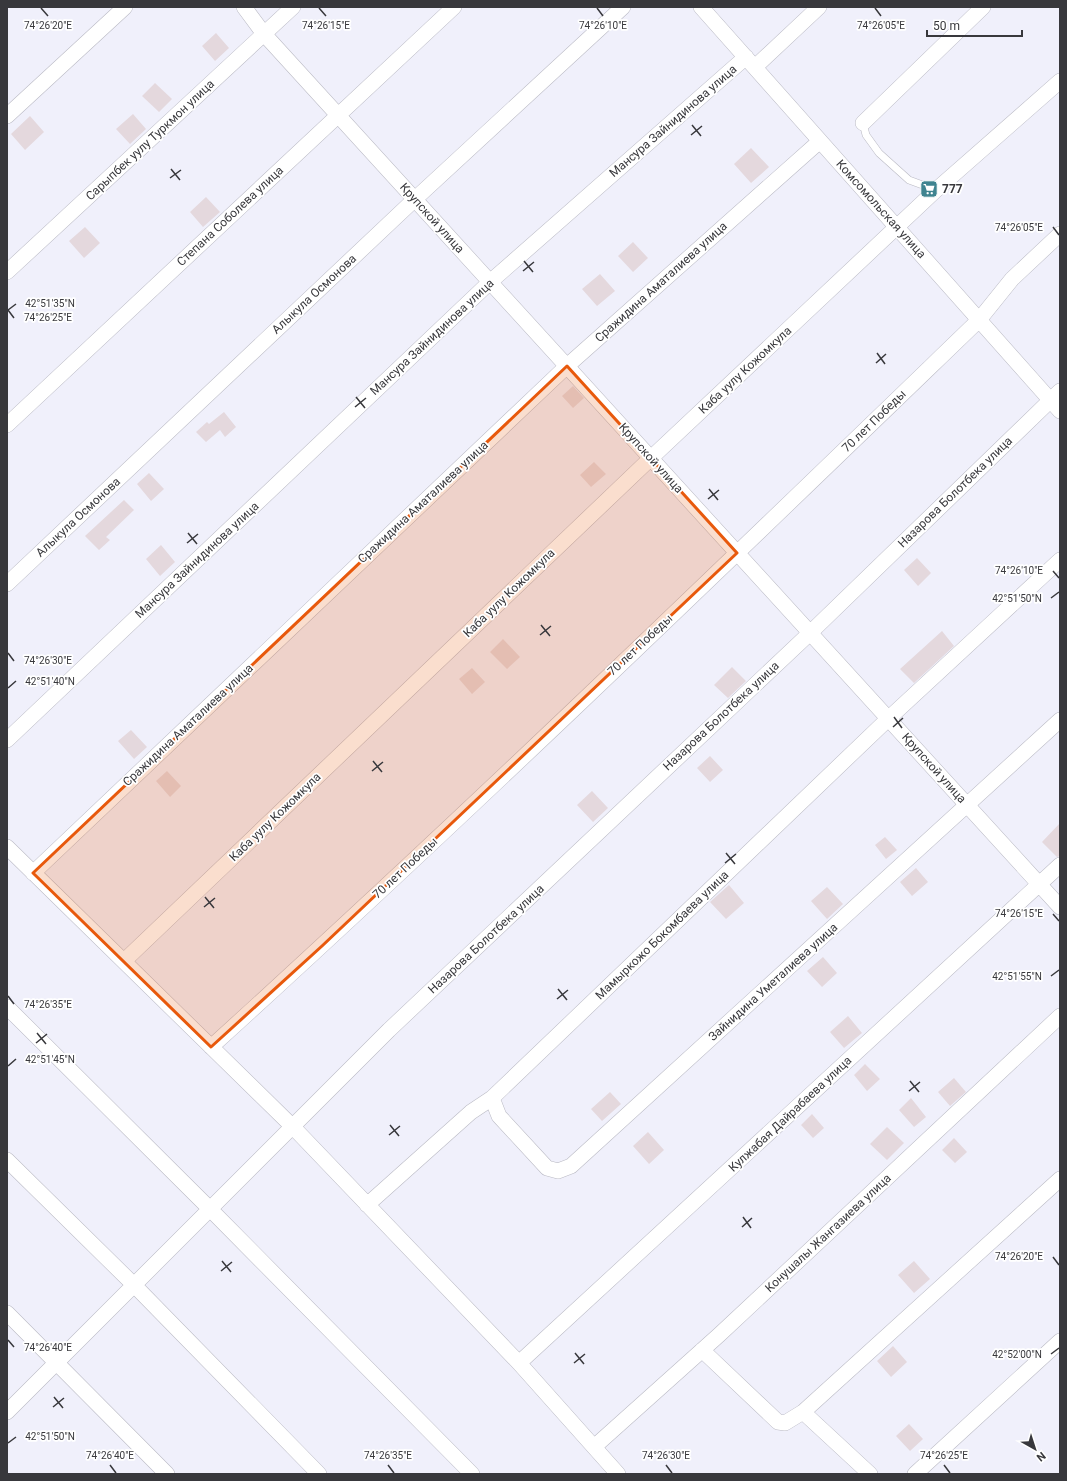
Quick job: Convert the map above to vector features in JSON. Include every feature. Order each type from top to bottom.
[{"type":"street","points":[[7,116],[125,7]]},
{"type":"street","name":"Крупской улица","points":[[244,7],[264,34],[1060,907]]},
{"type":"street","name":"Сарыпбек уулу Туркмон улица","points":[[7,272],[293,7]]},
{"type":"street","name":"Степана Соболева улица","points":[[7,425],[454,7]]},
{"type":"street","name":"Алыкула Осмонова","points":[[7,584],[415,199],[623,7]]},
{"type":"street","name":"Комсомольская улица","points":[[701,7],[979,320],[1057,400]]},
{"type":"street","name":"Мансура Зайнидинова улица","points":[[7,740],[490,282],[750,62],[819,7]]},
{"type":"street","points":[[863,123],[983,7]]},
{"type":"street","name":"Каба уулу Кожомкула","points":[[124,961],[651,458],[936,190],[1060,81]]},
{"type":"street","name":"Сражидина Аматалиева улица","points":[[34,873],[567,366],[820,141]]},
{"type":"street","name":"70 лет Победы","points":[[211,1047],[322,946],[738,553],[979,320],[1012,279],[1060,234]]},
{"type":"street","name":"Назарова Болотбека улица","points":[[7,1412],[389,1030],[1057,400]]},
{"type":"street","name":"Мамыркожо Бокомбаева улица","points":[[367,1205],[471,1112],[492,1098],[888,719],[1060,560]]},
{"type":"street","name":"Зайнидина Уметалиева улица","points":[[492,1098],[499,1116],[547,1168],[558,1171],[571,1166],[1060,720]]},
{"type":"street","points":[[7,847],[292,1127],[519,1363],[618,1474]]},
{"type":"street","name":"Кулжабая Дайрабаева улица","points":[[519,1363],[1060,865]]},
{"type":"street","points":[[7,1007],[210,1209],[472,1474]]},
{"type":"street","name":"Конушалы Жангазиева улица","points":[[594,1447],[702,1350],[1060,1016]]},
{"type":"street","points":[[7,1160],[134,1285],[319,1474]]},
{"type":"street","points":[[702,1350],[778,1422],[785,1423],[803,1412],[1060,1179]]},
{"type":"street","points":[[7,1313],[168,1474]]},
{"type":"street","points":[[915,1474],[1060,1341]]},
{"type":"street","points":[[803,1412],[870,1474]]},
{"type":"lane","points":[[863,123],[866,135],[879,153],[909,180],[936,190]]},
{"type":"highlighted area","points":[[567,366],[737,553],[322,946],[211,1047],[33,873]]},
{"type":"building","points":[[216,33],[229,48],[215,61],[202,46]]},
{"type":"building","points":[[155,83],[172,99],[159,112],[142,96]]},
{"type":"building","points":[[133,114],[146,129],[130,144],[116,129]]},
{"type":"building","points":[[30,116],[44,132],[25,150],[11,134]]},
{"type":"building","points":[[751,148],[769,167],[751,183],[734,164]]},
{"type":"building","points":[[206,197],[220,212],[203,227],[190,212]]},
{"type":"building","points":[[85,227],[100,243],[84,258],[69,241]]},
{"type":"building","points":[[633,242],[648,258],[633,272],[618,256]]},
{"type":"building","points":[[600,274],[615,291],[597,306],[582,289]]},
{"type":"building","points":[[573,386],[584,398],[573,408],[562,396]]},
{"type":"building","points":[[224,412],[236,427],[225,437],[220,430],[206,442],[196,432],[207,422],[209,424]]},
{"type":"building","points":[[594,462],[606,474],[591,487],[580,475]]},
{"type":"building","points":[[149,473],[164,489],[151,501],[137,484]]},
{"type":"building","points":[[124,500],[134,510],[106,537],[110,540],[99,550],[85,536]]},
{"type":"building","points":[[161,545],[175,562],[160,576],[146,559]]},
{"type":"building","points":[[917,558],[931,573],[918,586],[904,570]]},
{"type":"building","points":[[942,631],[954,646],[914,683],[900,669]]},
{"type":"building","points":[[503,639],[520,657],[507,669],[490,652]]},
{"type":"building","points":[[732,667],[746,681],[728,698],[714,685]]},
{"type":"building","points":[[472,668],[485,682],[472,694],[459,679]]},
{"type":"building","points":[[131,730],[147,747],[134,759],[118,741]]},
{"type":"building","points":[[710,756],[723,770],[710,782],[697,768]]},
{"type":"building","points":[[167,771],[181,786],[170,797],[156,781]]},
{"type":"building","points":[[592,791],[608,808],[593,822],[577,805]]},
{"type":"building","points":[[1060,823],[1060,856],[1057,857],[1042,842]]},
{"type":"building","points":[[885,837],[897,850],[886,859],[875,845]]},
{"type":"building","points":[[916,868],[928,882],[912,896],[900,882]]},
{"type":"building","points":[[729,885],[744,903],[726,919],[710,902]]},
{"type":"building","points":[[827,887],[843,904],[827,919],[811,901]]},
{"type":"building","points":[[823,957],[837,973],[822,987],[807,971]]},
{"type":"building","points":[[848,1016],[862,1033],[844,1048],[830,1032]]},
{"type":"building","points":[[865,1064],[880,1079],[867,1091],[854,1075]]},
{"type":"building","points":[[954,1078],[966,1092],[950,1106],[938,1092]]},
{"type":"building","points":[[610,1092],[621,1104],[602,1121],[591,1109]]},
{"type":"building","points":[[911,1098],[926,1117],[914,1127],[899,1110]]},
{"type":"building","points":[[812,1114],[824,1128],[813,1138],[801,1125]]},
{"type":"building","points":[[887,1127],[904,1143],[887,1160],[870,1144]]},
{"type":"building","points":[[648,1132],[664,1150],[649,1164],[633,1146]]},
{"type":"building","points":[[954,1138],[967,1152],[955,1163],[942,1150]]},
{"type":"building","points":[[914,1261],[930,1279],[914,1293],[898,1275]]},
{"type":"building","points":[[893,1346],[907,1362],[891,1377],[877,1361]]},
{"type":"building","points":[[909,1424],[923,1439],[910,1451],[896,1436]]},
{"type":"place","name":"777","points":[[929,189]]}]
